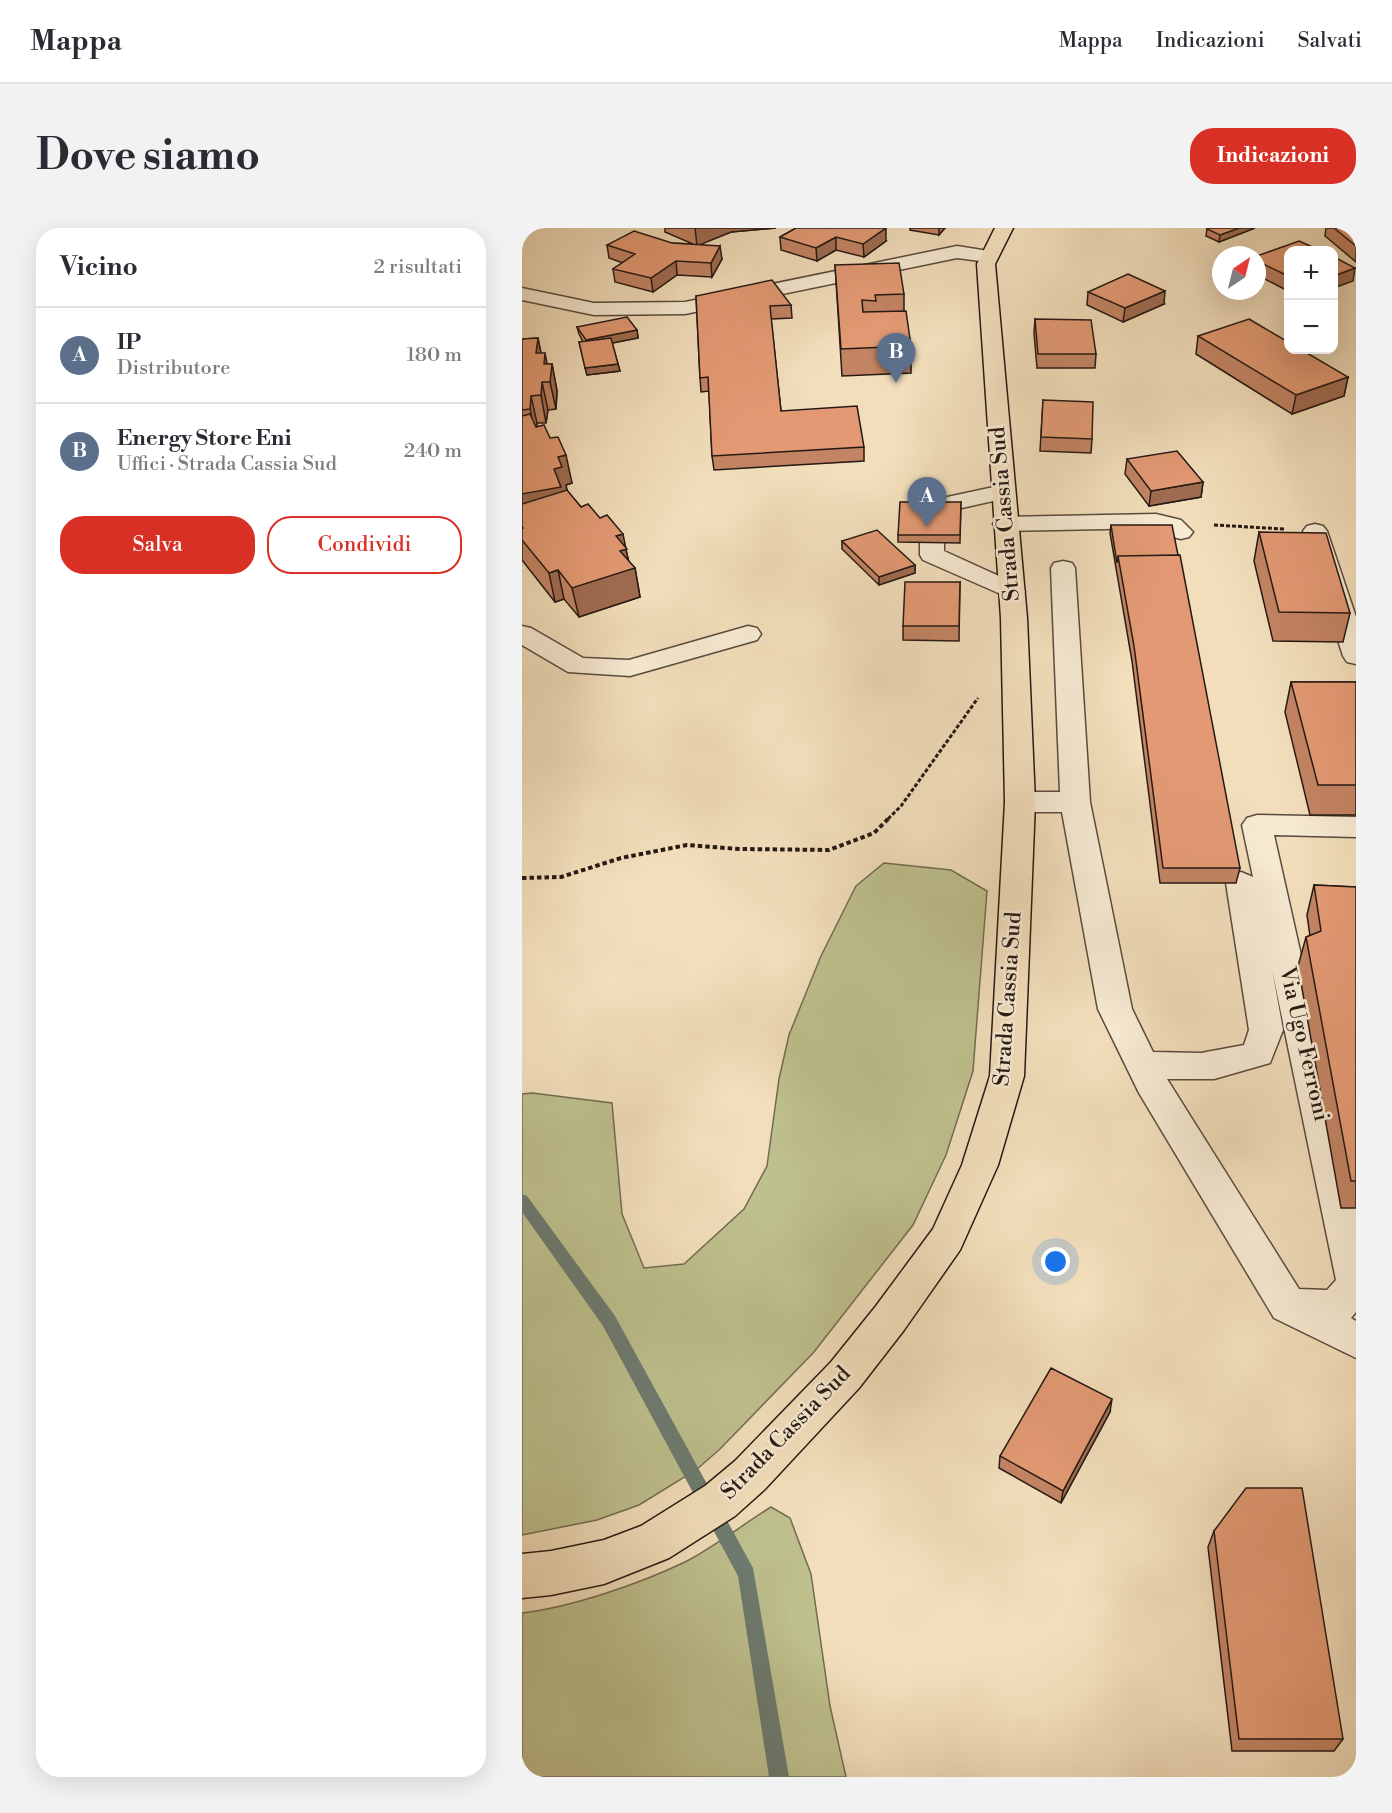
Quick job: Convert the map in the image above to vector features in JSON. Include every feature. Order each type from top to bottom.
[{"type":"main road","name":"Strada Cassia Sud","points":[[537,1575],[604,1562],[654,1543],[720,1501],[750,1475],[845,1375],[890,1318],[947,1239],[980,1165],[1007,1076],[1020,802],[1012,591],[986,264],[972,248],[1004,228]]},
{"type":"street","points":[[522,294],[594,309],[685,308],[972,248]]},
{"type":"street","points":[[1003,492],[932,507],[932,555],[1012,591]]},
{"type":"street","points":[[1005,524],[1156,521],[1181,527]]},
{"type":"street","points":[[1315,531],[1356,657]]},
{"type":"street","points":[[1063,568],[1075,802],[1115,1009],[1151,1083],[1288,1306],[1356,1340]]},
{"type":"street","points":[[522,634],[577,666],[630,668],[748,634]]},
{"type":"street","points":[[1020,802],[1075,802]]},
{"type":"street","name":"Via Ugo Ferroni","points":[[1288,1306],[1336,1307],[1356,1285],[1257,825],[1356,827]]},
{"type":"street","name":"Via Ugo Ferroni","points":[[1142,1065],[1208,1067],[1234,1064],[1257,1054],[1266,1030],[1241,883]]},
{"type":"path","points":[[1181,527],[1315,531]]},
{"type":"path","points":[[522,879],[561,877],[621,858],[687,844],[739,849],[829,850],[874,833],[901,806],[984,690],[1017,681]]},
{"type":"green space","points":[[884,863],[951,870],[987,891],[973,1071],[946,1155],[913,1225],[814,1352],[720,1449],[696,1470],[639,1505],[597,1520],[522,1535],[522,1094],[532,1093],[612,1103],[622,1214],[644,1268],[684,1264],[744,1209],[767,1166],[779,1079],[789,1035],[821,956],[856,886]]},
{"type":"green space","points":[[771,1507],[790,1518],[811,1574],[830,1706],[846,1777],[522,1777],[522,1613],[583,1600],[667,1570],[707,1550]]},
{"type":"building","points":[[796,228],[886,228],[863,244],[836,237],[816,248],[780,237]]},
{"type":"building","points":[[1239,228],[1220,235],[1207,229]]},
{"type":"building","points":[[1334,228],[1356,228],[1356,246]]},
{"type":"building","points":[[634,231],[672,243],[720,246],[711,263],[676,261],[651,278],[613,269],[635,254],[607,245]]},
{"type":"building","points":[[1299,241],[1310,246],[1285,246]]},
{"type":"building","points":[[1284,246],[1284,274],[1266,265],[1266,253]]},
{"type":"building","points":[[1338,259],[1355,268],[1338,274]]},
{"type":"building","points":[[899,263],[904,294],[875,295],[876,301],[862,300],[863,312],[906,311],[911,346],[841,349],[835,265]]},
{"type":"building","points":[[1128,274],[1165,291],[1125,308],[1088,292]]},
{"type":"building","points":[[772,280],[791,305],[770,306],[781,411],[857,406],[864,447],[712,456],[708,377],[700,378],[696,296]]},
{"type":"building","points":[[627,317],[637,330],[586,340],[577,327]]},
{"type":"building","points":[[1035,319],[1091,320],[1096,354],[1038,354]]},
{"type":"building","points":[[1249,319],[1284,340],[1284,354],[1309,354],[1348,377],[1296,395],[1198,336]]},
{"type":"building","points":[[538,338],[536,353],[545,353],[544,364],[552,364],[550,382],[542,382],[541,395],[531,396],[530,409],[522,410],[522,339]]},
{"type":"building","points":[[611,338],[618,364],[585,368],[579,342]]},
{"type":"building","points":[[1043,400],[1093,402],[1092,439],[1041,437]]},
{"type":"building","points":[[530,414],[536,427],[544,425],[550,438],[558,437],[566,455],[558,457],[562,467],[554,469],[561,487],[522,494],[522,416]]},
{"type":"building","points":[[1177,451],[1203,482],[1151,491],[1127,459]]},
{"type":"building","points":[[567,490],[581,507],[588,504],[600,518],[607,515],[623,534],[616,536],[627,549],[620,551],[635,568],[572,588],[558,570],[549,573],[522,540],[522,504]]},
{"type":"building","points":[[900,502],[961,502],[960,535],[898,535]]},
{"type":"building","points":[[1111,525],[1172,525],[1178,555],[1118,556],[1117,563]]},
{"type":"building","points":[[877,530],[915,565],[879,577],[842,541]]},
{"type":"building","points":[[1259,532],[1326,533],[1350,613],[1279,612]]},
{"type":"building","points":[[1180,555],[1240,868],[1163,868],[1134,646],[1118,556]]},
{"type":"building","points":[[905,582],[960,582],[959,626],[903,626]]},
{"type":"building","points":[[1291,682],[1356,682],[1356,785],[1318,785]]},
{"type":"building","points":[[1314,885],[1356,887],[1356,1181],[1351,1181],[1306,937],[1321,931]]},
{"type":"building","points":[[1051,1368],[1112,1399],[1063,1491],[1000,1456]]},
{"type":"building","points":[[1246,1488],[1302,1488],[1343,1739],[1239,1739],[1214,1531]]},
{"type":"waterway","points":[[522,1200],[609,1321],[747,1574],[779,1777]]},
{"type":"place","name":"Energy Store Eni","points":[[896,383]]},
{"type":"place","name":"IP","points":[[927,527]]}]
